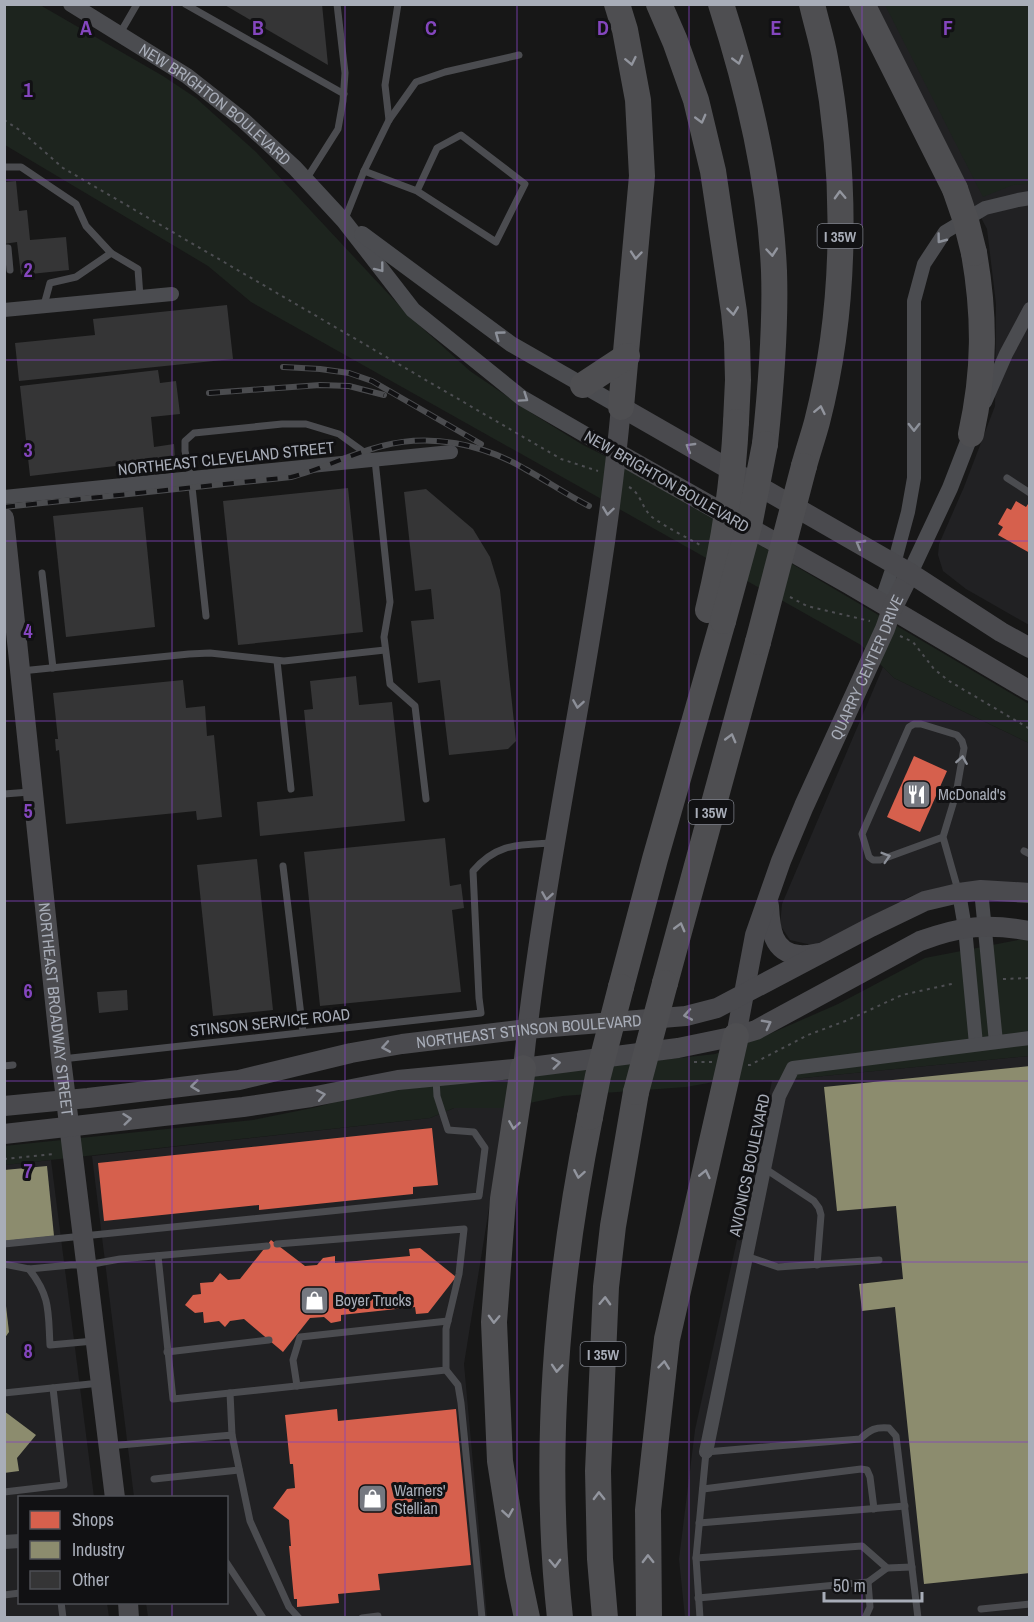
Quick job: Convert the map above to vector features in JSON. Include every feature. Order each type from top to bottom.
[{"type":"highway","points":[[617,4],[625,30],[638,100],[642,176],[621,407]]},
{"type":"highway","points":[[659,4],[696,100],[713,171],[734,312],[738,380],[734,462],[720,555],[716,615]]},
{"type":"highway","name":"I 35W","points":[[560,1617],[556,1580],[553,1481],[555,1393],[562,1290],[579,1171],[598,1076],[716,615],[749,526],[765,444],[774,327],[774,272],[769,216],[756,129],[721,4]]},
{"type":"highway","name":"I 35W","points":[[605,1617],[600,1559],[598,1471],[606,1287],[613,1226],[636,1092],[817,422],[830,352],[839,281],[839,170],[835,123],[825,57],[812,4]]},
{"type":"highway","points":[[862,4],[955,189],[966,221],[979,280],[983,342],[981,380],[971,434]]},
{"type":"highway","points":[[583,385],[627,356]]},
{"type":"highway","points":[[649,1617],[648,1510],[667,1339],[736,1036]]},
{"type":"highway","points":[[523,1068],[503,1199],[494,1322],[500,1461],[527,1617]]},
{"type":"main road","name":"NEW BRIGHTON BOULEVARD","points":[[621,407],[902,568],[1029,648]]},
{"type":"main road","points":[[523,1068],[555,843],[598,588],[617,453],[621,407]]},
{"type":"main road","name":"NEW BRIGHTON BOULEVARD","points":[[617,453],[887,605],[1029,691]]},
{"type":"main road","name":"NORTHEAST BROADWAY STREET","points":[[4,518],[61,1059],[116,1496]]},
{"type":"main road","name":"QUARRY CENTER DRIVE","points":[[736,1036],[755,935],[769,895],[792,834],[885,629],[887,605],[902,568]]},
{"type":"main road","name":"NORTHEAST STINSON BOULEVARD","points":[[4,1106],[239,1080],[351,1053],[392,1046],[527,1029],[686,1016],[717,1008],[925,901],[959,892],[981,890],[1029,894]]},
{"type":"main road","points":[[769,895],[770,926],[776,942],[788,952],[799,955],[825,952]]},
{"type":"main road","name":"NORTHEAST STINSON BOULEVARD","points":[[4,1134],[243,1107],[398,1080],[523,1068],[678,1048],[756,1030],[920,941],[965,928],[986,926],[1029,930]]},
{"type":"street","name":"NEW BRIGHTON BOULEVARD","points":[[71,4],[188,76],[243,120],[306,180],[344,221],[413,310],[522,398],[617,453]]},
{"type":"street","name":"QUARRY CENTER DRIVE","points":[[902,568],[914,478],[914,301],[924,264],[945,232],[985,208],[1029,198]]},
{"type":"street","name":"NEW BRIGHTON BOULEVARD","points":[[344,221],[511,344],[621,407]]},
{"type":"street","points":[[4,310],[172,294]]},
{"type":"street","name":"QUARRY CENTER DRIVE","points":[[902,568],[950,488],[1006,354],[1029,309]]},
{"type":"street","name":"NORTHEAST CLEVELAND STREET","points":[[4,497],[451,452]]},
{"type":"street","points":[[981,890],[996,1042]]},
{"type":"street","points":[[959,892],[965,928],[976,1044]]},
{"type":"street","name":"AVIONICS BOULEVARD","points":[[706,1452],[779,1096],[793,1068],[1029,1038]]},
{"type":"lane","points":[[120,34],[137,4]]},
{"type":"lane","points":[[185,4],[344,94]]},
{"type":"lane","points":[[306,180],[338,129],[345,73],[337,4]]},
{"type":"lane","points":[[389,120],[384,85],[398,4]]},
{"type":"lane","points":[[344,221],[364,171],[389,120],[416,82],[445,72],[519,55]]},
{"type":"lane","points":[[364,171],[417,191],[495,242],[525,184],[461,135],[437,148],[417,191]]},
{"type":"lane","points":[[4,166],[21,167],[76,204],[86,226],[111,253],[138,269],[140,297]]},
{"type":"lane","points":[[4,248],[8,248],[10,270]]},
{"type":"lane","points":[[44,305],[50,283],[76,277],[111,253]]},
{"type":"lane","points":[[206,616],[185,441],[194,434],[282,424],[306,424],[339,434],[375,460],[390,602],[384,637],[385,651],[390,684],[415,706],[426,799]]},
{"type":"lane","points":[[1007,478],[1029,494]]},
{"type":"lane","points":[[42,573],[53,668]]},
{"type":"lane","points":[[20,671],[210,653],[284,661],[385,651]]},
{"type":"lane","points":[[277,661],[291,789]]},
{"type":"lane","points":[[943,837],[880,860],[873,860],[869,857],[862,834],[909,727],[914,724],[957,735],[964,748],[956,794],[943,837],[959,892]]},
{"type":"lane","points":[[4,794],[33,791]]},
{"type":"lane","name":"STINSON SERVICE ROAD","points":[[61,1059],[481,1013],[473,872],[483,860],[503,848],[555,843]]},
{"type":"lane","points":[[283,866],[303,1032]]},
{"type":"lane","points":[[4,1066],[14,1065]]},
{"type":"lane","points":[[4,1244],[479,1196],[485,1148],[474,1132],[448,1130],[437,1096],[436,1077]]},
{"type":"lane","points":[[764,1168],[814,1201],[819,1208],[821,1215],[817,1265]]},
{"type":"lane","points":[[277,1244],[464,1229],[459,1274],[446,1329],[446,1370],[458,1385],[461,1403],[482,1617]]},
{"type":"lane","points":[[4,1264],[29,1269],[267,1246]]},
{"type":"lane","points":[[158,1256],[173,1399],[446,1370]]},
{"type":"lane","points":[[746,1256],[778,1267],[879,1260]]},
{"type":"lane","points":[[29,1269],[40,1283],[47,1300],[50,1345],[97,1341]]},
{"type":"lane","points":[[297,1386],[293,1360],[298,1337],[448,1321]]},
{"type":"lane","points":[[167,1352],[269,1340]]},
{"type":"lane","points":[[4,1393],[102,1383]]},
{"type":"lane","points":[[4,1492],[64,1485],[53,1388]]},
{"type":"lane","points":[[230,1393],[232,1435],[250,1521],[289,1608],[299,1617]]},
{"type":"lane","points":[[700,1617],[696,1558],[706,1452],[860,1439],[877,1427],[889,1428],[896,1436],[918,1617]]},
{"type":"lane","points":[[110,1446],[232,1435]]},
{"type":"lane","points":[[703,1489],[861,1469],[867,1470],[870,1477],[874,1509]]},
{"type":"lane","points":[[154,1479],[239,1470]]},
{"type":"lane","points":[[699,1523],[905,1506]]},
{"type":"lane","points":[[696,1558],[862,1546],[887,1568]]},
{"type":"lane","points":[[228,1565],[263,1617]]},
{"type":"lane","points":[[698,1598],[868,1582],[887,1568],[912,1567]]},
{"type":"lane","points":[[865,1617],[870,1607],[868,1582]]},
{"type":"lane","points":[[981,1609],[1029,1604]]},
{"type":"lane","points":[[362,1617],[378,1616]]},
{"type":"path","points":[[4,120],[21,131],[63,168],[561,459],[604,474]]},
{"type":"path","points":[[913,642],[934,669],[949,681],[1029,729]]},
{"type":"path","points":[[997,979],[1029,978]]},
{"type":"path","points":[[739,1064],[750,1065],[808,1035],[848,1020],[902,995],[963,981]]},
{"type":"path","points":[[4,1159],[58,1154]]},
{"type":"shaded area","points":[[5,5],[40,5],[163,76],[196,98],[256,152],[410,317],[470,371],[583,445],[633,470],[1029,704],[1029,743],[894,678],[861,645],[251,302],[208,266],[5,145]]},
{"type":"shaded area","points":[[869,5],[1029,5],[1029,625],[966,589],[943,571],[938,555],[939,544],[995,406],[996,304],[987,229]]},
{"type":"shaded area","points":[[885,5],[1029,5],[1029,184],[1013,185],[983,197]]},
{"type":"shaded area","points":[[883,667],[894,678],[1029,743],[1029,885],[984,883],[941,887],[911,896],[816,946],[790,940],[780,925],[782,904]]},
{"type":"shaded area","points":[[1023,939],[1029,940],[1029,1056],[772,1081],[714,1082],[686,1087],[563,1096],[505,1108],[454,1108],[430,1118],[5,1165],[4,1146],[253,1120],[351,1098],[405,1089],[715,1054],[758,1039],[838,1004],[925,958]]},
{"type":"shaded area","points":[[1029,1056],[1029,1617],[685,1618],[679,1559],[695,1430],[772,1081]]},
{"type":"shaded area","points":[[454,1108],[505,1108],[464,1364],[487,1617],[148,1617],[146,1604],[228,1604],[228,1496],[134,1496],[92,1156],[430,1118]]},
{"type":"shaded area","points":[[51,1160],[94,1496],[18,1496],[18,1604],[107,1604],[109,1617],[5,1617],[4,1165]]},
{"type":"building: Shops","points":[[1016,501],[1026,507],[1030,501],[1030,553],[998,535],[1003,527],[998,524],[1007,508],[1011,510]]},
{"type":"building: Shops","name":"McDonald's","points":[[914,756],[947,771],[920,832],[887,817]]},
{"type":"building: Shops","points":[[432,1128],[438,1185],[413,1187],[413,1194],[259,1210],[259,1205],[104,1221],[98,1163]]},
{"type":"building: Shops","name":"Boyer Trucks","points":[[271,1240],[305,1266],[317,1265],[323,1258],[335,1256],[335,1263],[410,1256],[409,1249],[420,1248],[456,1277],[428,1313],[416,1314],[415,1307],[341,1315],[341,1321],[331,1323],[324,1317],[310,1318],[283,1352],[244,1319],[230,1321],[225,1327],[219,1321],[204,1323],[203,1312],[195,1313],[185,1305],[193,1295],[201,1294],[200,1283],[213,1282],[220,1273],[228,1280],[240,1279]]},
{"type":"building: Shops","name":"Warners' Stellian","points":[[337,1409],[338,1421],[456,1409],[471,1565],[378,1574],[380,1590],[338,1594],[339,1603],[297,1607],[297,1599],[294,1599],[289,1546],[291,1546],[289,1520],[273,1508],[287,1489],[295,1488],[285,1415]]},
{"type":"building: Industry","points":[[1030,1066],[1030,1573],[924,1584],[895,1307],[862,1311],[859,1284],[903,1279],[896,1206],[837,1211],[824,1087]]},
{"type":"building: Industry","points":[[47,1166],[54,1236],[4,1241],[4,1170]]},
{"type":"building: Industry","points":[[4,1306],[6,1306],[9,1332],[4,1339]]},
{"type":"building: Industry","points":[[4,1411],[36,1435],[17,1458],[19,1471],[4,1473]]},
{"type":"building: Other","points":[[223,4],[322,4],[328,65]]},
{"type":"building: Other","points":[[16,181],[19,211],[27,210],[30,240],[66,237],[69,270],[21,275],[17,242],[4,244],[4,182]]},
{"type":"building: Other","points":[[227,305],[233,359],[19,381],[15,343],[95,335],[93,319]]},
{"type":"building: Other","points":[[158,370],[160,383],[176,381],[180,414],[151,417],[154,447],[174,444],[175,459],[30,476],[20,386]]},
{"type":"building: Other","points":[[348,488],[363,632],[238,645],[223,501]]},
{"type":"building: Other","points":[[426,489],[473,529],[490,557],[500,590],[516,741],[508,749],[449,755],[440,680],[418,683],[411,621],[434,619],[431,589],[415,591],[404,492]]},
{"type":"building: Other","points":[[143,507],[155,627],[66,637],[53,516]]},
{"type":"building: Other","points":[[356,676],[359,705],[392,702],[405,821],[260,836],[257,802],[313,796],[304,710],[313,709],[310,681]]},
{"type":"building: Other","points":[[183,680],[186,708],[205,706],[207,736],[214,735],[222,817],[197,820],[196,811],[66,824],[59,750],[56,751],[55,739],[58,739],[53,693]]},
{"type":"building: Other","points":[[445,838],[450,886],[461,884],[464,908],[452,910],[461,992],[320,1006],[304,852]]},
{"type":"building: Other","points":[[257,859],[273,1010],[213,1016],[197,865]]},
{"type":"building: Other","points":[[127,990],[128,1010],[99,1013],[97,992]]},
{"type":"railway","points":[[283,367],[349,373],[372,381],[481,444]]},
{"type":"railway","points":[[209,393],[320,385],[349,386],[384,395]]},
{"type":"railway","points":[[4,507],[291,477],[382,446],[419,441],[456,443],[492,453],[509,460],[589,506]]},
{"type":"place","name":"McDonald's","points":[[917,794]]},
{"type":"place","name":"Boyer Trucks","points":[[314,1300]]},
{"type":"place","name":"Warners' Stellian","points":[[373,1499]]}]
